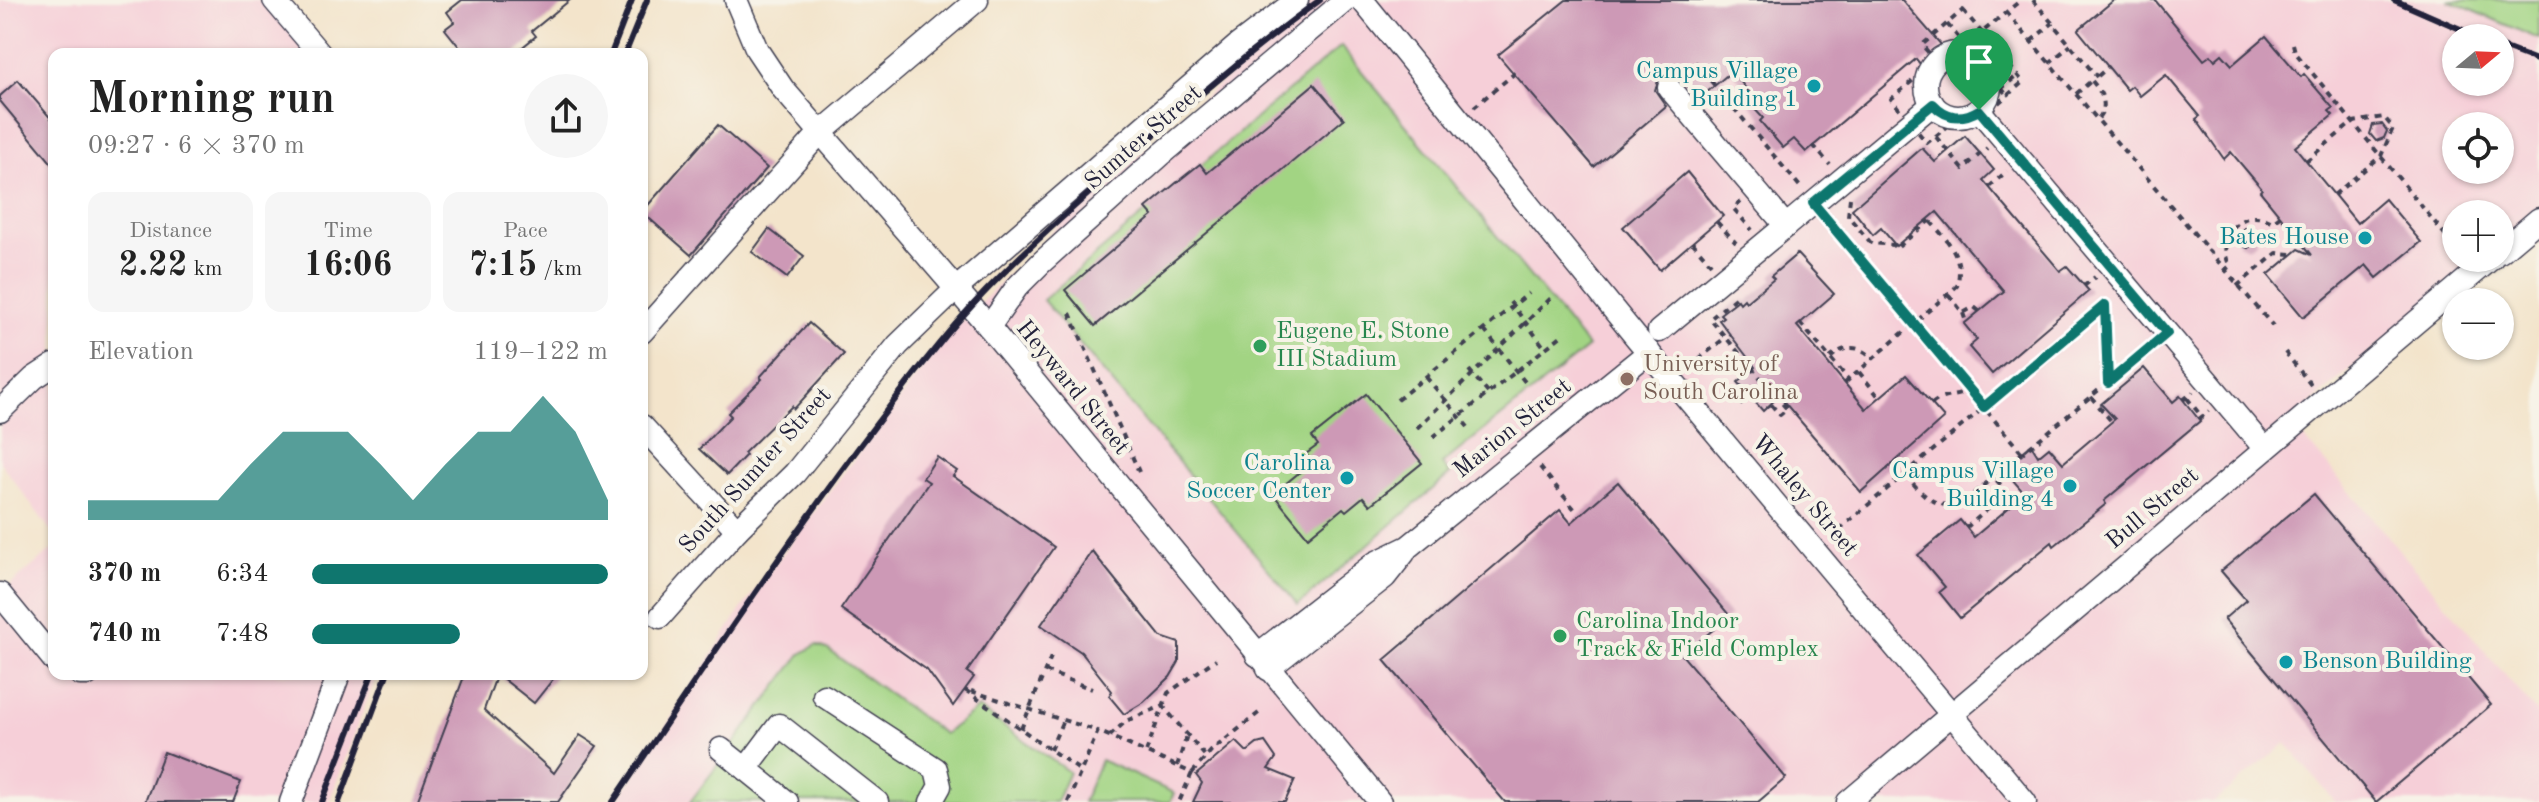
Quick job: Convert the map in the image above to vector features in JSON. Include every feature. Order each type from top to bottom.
[{"type":"street","points":[[274,0],[315,48]]},
{"type":"street","name":"Heyward Street","points":[[736,0],[757,50],[819,134],[989,327],[1263,662],[1357,792],[1380,802]]},
{"type":"street","points":[[648,325],[819,134],[977,0]]},
{"type":"street","name":"Sumter Street","points":[[956,289],[1238,45],[1297,0]]},
{"type":"street","name":"Sumter Street","points":[[989,327],[1017,287],[1042,262],[1161,155],[1346,0]]},
{"type":"street","name":"Whaley Street","points":[[1362,0],[1649,352],[2025,802]]},
{"type":"street","points":[[1986,104],[1946,115],[1933,104],[1926,84],[1928,74],[1971,57],[1990,81],[1986,104],[2001,136],[2265,449]]},
{"type":"street","points":[[1669,88],[1786,226]]},
{"type":"street","points":[[1659,331],[1933,104]]},
{"type":"street","points":[[2514,240],[2539,219]]},
{"type":"street","name":"Bull Street","points":[[1848,802],[2475,272]]},
{"type":"street","name":"South Sumter Street","points":[[660,617],[737,530],[795,473],[898,345],[956,289]]},
{"type":"street","name":"Marion Street","points":[[1263,662],[1375,563],[1408,547],[1649,352]]},
{"type":"street","points":[[0,411],[48,369]]},
{"type":"street","points":[[648,433],[737,530]]},
{"type":"street","points":[[0,594],[48,653]]},
{"type":"street","points":[[291,802],[337,680]]},
{"type":"street","points":[[824,696],[936,769],[940,786],[931,802]]},
{"type":"street","points":[[746,769],[779,725],[877,802]]},
{"type":"street","points":[[721,749],[787,802]]},
{"type":"path","points":[[1981,32],[1963,10],[1922,45],[1971,57],[2017,76],[2023,82],[1927,143],[1891,99],[1971,57],[1981,32],[2021,0]]},
{"type":"path","points":[[2033,0],[2097,77]]},
{"type":"path","points":[[2006,12],[2273,326]]},
{"type":"path","points":[[2031,41],[2053,23]]},
{"type":"path","points":[[1947,24],[1971,57],[1986,104]]},
{"type":"path","points":[[1971,57],[1981,32]]},
{"type":"path","points":[[2293,44],[2295,52],[2442,231]]},
{"type":"path","points":[[2049,63],[2071,45]]},
{"type":"path","points":[[1695,62],[2022,453]]},
{"type":"path","points":[[2075,94],[2108,67]]},
{"type":"path","points":[[1474,107],[1515,73]]},
{"type":"path","points":[[1986,104],[2017,76]]},
{"type":"path","points":[[2092,81],[2104,98],[2104,110],[2097,120]]},
{"type":"path","points":[[2306,161],[2353,122],[2384,117],[2393,128],[2381,156],[2334,195]]},
{"type":"path","points":[[1936,137],[1963,169],[2001,136]]},
{"type":"path","points":[[1800,323],[1847,382],[1949,295],[1957,286],[1959,261],[1952,247],[1929,220],[1896,249],[1893,245],[1871,243],[1848,216],[1851,190],[1813,145]]},
{"type":"path","points":[[1755,190],[1733,208],[1756,251]]},
{"type":"path","points":[[2224,271],[2230,266],[2225,243],[2233,226],[2248,218],[2257,217],[2272,222],[2280,216]]},
{"type":"path","points":[[1717,222],[1756,251]]},
{"type":"path","points":[[1692,242],[1723,278]]},
{"type":"path","points":[[2237,286],[2277,253],[2293,254]]},
{"type":"path","points":[[1828,538],[2128,286]]},
{"type":"path","points":[[1740,405],[1758,389],[1780,415],[1787,409],[1710,319],[1742,291]]},
{"type":"path","points":[[1397,400],[1484,330],[1511,304],[1529,293]]},
{"type":"path","points":[[1417,428],[1471,372],[1554,295]]},
{"type":"path","points":[[1949,295],[1966,322]]},
{"type":"path","points":[[1511,304],[1546,348]]},
{"type":"path","points":[[2105,305],[2108,383]]},
{"type":"path","points":[[1963,313],[1974,307],[1979,311]]},
{"type":"path","points":[[1070,313],[1139,472]]},
{"type":"path","points":[[1484,330],[1525,382]]},
{"type":"path","points":[[1905,474],[1926,497],[1947,506],[1969,499],[2167,333]]},
{"type":"path","points":[[1433,437],[1561,336]]},
{"type":"path","points":[[1689,367],[1726,337]]},
{"type":"path","points":[[1830,358],[1840,350],[1854,347],[1874,359]]},
{"type":"path","points":[[2285,352],[2323,399]]},
{"type":"path","points":[[1471,372],[1488,394]]},
{"type":"path","points":[[1859,372],[1879,397]]},
{"type":"path","points":[[1426,377],[1468,427]]},
{"type":"path","points":[[1932,404],[1942,397],[1958,397],[1969,390]]},
{"type":"path","points":[[2091,397],[2112,422]]},
{"type":"path","points":[[2187,398],[2202,417]]},
{"type":"path","points":[[1539,465],[1576,511]]},
{"type":"path","points":[[1966,528],[2002,497],[2001,485],[1994,478]]},
{"type":"path","points":[[1021,729],[1053,652]]},
{"type":"path","points":[[1146,752],[1168,693],[1216,659]]},
{"type":"path","points":[[1045,671],[1092,689]]},
{"type":"path","points":[[1081,771],[965,690],[1098,731],[1192,773]]},
{"type":"path","points":[[1163,706],[1206,757]]},
{"type":"path","points":[[1110,736],[1126,721],[1163,706]]},
{"type":"path","points":[[1179,802],[1192,773],[1206,757],[1260,712]]},
{"type":"path","points":[[1050,750],[1063,720]]},
{"type":"path","points":[[1068,802],[1098,731]]},
{"type":"path","points":[[1177,766],[1187,735]]},
{"type":"shaded area","points":[[0,0],[276,0],[314,48],[48,48],[48,527],[0,462]]},
{"type":"shaded area","name":"University of South Carolina","points":[[1315,0],[2539,0],[2539,209],[2514,230],[2514,200],[2442,200],[2442,272],[2464,272],[2290,421],[2539,715],[2539,802],[2335,802],[2286,743],[2214,802],[617,802],[742,608],[946,337],[1057,227]]},
{"type":"shaded area","points":[[48,553],[48,680],[375,680],[329,802],[0,802],[0,594]]},
{"type":"green space","points":[[2448,0],[2539,0],[2539,39],[2514,28],[2514,24],[2504,24]]},
{"type":"green space","name":"Eugene E. Stone III Stadium","points":[[1341,46],[1588,347],[1442,464],[1450,474],[1298,605],[1043,300]]},
{"type":"green space","points":[[816,645],[827,649],[944,734],[978,708],[1069,772],[1056,802],[690,802],[801,654]]},
{"type":"green space","points":[[1101,760],[1174,793],[1170,802],[1083,802]]},
{"type":"building","points":[[462,0],[570,0],[532,31],[536,36],[521,48],[460,48],[445,29],[454,22],[447,12]]},
{"type":"building","points":[[1566,0],[1902,0],[1943,47],[1921,65],[1916,59],[1806,152],[1794,139],[1783,148],[1760,121],[1763,118],[1750,104],[1755,100],[1732,71],[1699,99],[1679,78],[1666,74],[1659,78],[1655,90],[1666,106],[1594,167],[1498,55]]},
{"type":"building","points":[[2114,0],[2155,0],[2204,60],[2211,55],[2215,60],[2222,54],[2232,65],[2266,36],[2333,108],[2329,111],[2333,115],[2295,147],[2357,223],[2385,199],[2421,242],[2377,278],[2366,265],[2303,317],[2268,275],[2299,249],[2312,255],[2260,191],[2262,189],[2231,152],[2224,159],[2196,119],[2200,116],[2166,75],[2140,96],[2132,86],[2127,90],[2078,30]]},
{"type":"building","points":[[18,80],[48,115],[48,159],[0,101],[0,96]]},
{"type":"building","points":[[1314,84],[1344,119],[1095,326],[1065,290],[1153,216],[1146,208],[1181,179],[1200,164],[1207,173]]},
{"type":"building","points":[[2382,124],[2387,131],[2384,138],[2376,141],[2370,134],[2373,125]]},
{"type":"building","points":[[718,125],[767,168],[691,255],[648,217],[648,205]]},
{"type":"building","points":[[1965,136],[1994,170],[1983,180],[2060,271],[2067,266],[2089,291],[1992,374],[1969,347],[1977,340],[1964,324],[2004,291],[1937,212],[1896,246],[1881,228],[1873,235],[1852,209],[1922,148],[1935,162]]},
{"type":"building","points":[[1687,172],[1723,216],[1660,270],[1623,227]]},
{"type":"building","points":[[2245,228],[2255,232],[2256,242],[2248,248],[2239,244],[2238,234]]},
{"type":"building","points":[[769,229],[804,256],[787,278],[752,252]]},
{"type":"building","points":[[1797,254],[1834,294],[1797,326],[1866,409],[1906,375],[1944,418],[1861,492],[1779,396],[1763,411],[1738,382],[1755,367],[1719,320],[1723,317],[1720,314],[1738,300],[1740,303],[1744,299],[1746,302],[1774,279],[1771,276]]},
{"type":"building","points":[[809,323],[844,354],[794,409],[792,406],[744,453],[746,455],[727,475],[699,449],[731,416],[728,413],[762,379],[760,377]]},
{"type":"building","name":"Campus Village Building 4","points":[[2144,368],[2173,402],[2180,396],[2200,421],[2104,501],[2106,504],[2054,546],[2052,542],[1960,618],[1939,592],[1945,587],[1918,555],[1960,520],[1974,537],[2025,494],[2011,478],[2020,471],[2013,460],[2031,445],[2038,456],[2049,447],[2063,463],[2115,419],[2101,404]]},
{"type":"building","name":"Carolina Soccer Center","points":[[1366,394],[1422,463],[1370,505],[1363,497],[1346,511],[1343,508],[1308,537],[1273,494],[1312,462],[1306,454],[1318,445],[1312,437]]},
{"type":"building","points":[[937,457],[957,471],[953,476],[1054,547],[967,672],[974,677],[953,706],[927,670],[841,609],[929,482],[923,478]]},
{"type":"building","name":"Carolina Indoor Track & Field Complex","points":[[1618,482],[1730,616],[1682,655],[1786,778],[1758,802],[1505,802],[1384,660],[1560,510],[1571,523]]},
{"type":"building","name":"Benson Building","points":[[2314,494],[2491,705],[2376,802],[2224,619],[2246,600],[2221,571]]},
{"type":"building","points":[[1092,551],[1161,637],[1179,643],[1179,662],[1170,677],[1144,702],[1124,714],[1109,696],[1112,691],[1081,652],[1041,625]]},
{"type":"building","points":[[463,680],[495,680],[484,710],[554,773],[580,735],[597,746],[558,802],[417,802]]},
{"type":"building","points":[[505,680],[552,680],[534,703]]},
{"type":"building","points":[[1236,741],[1247,752],[1265,742],[1276,758],[1268,769],[1295,780],[1285,802],[1193,802],[1202,783],[1196,775]]},
{"type":"building","points":[[164,752],[241,782],[233,802],[145,802]]},
{"type":"railway","points":[[613,48],[632,0]]},
{"type":"railway","points":[[627,48],[647,0]]},
{"type":"railway","points":[[613,802],[812,512],[895,399],[958,321],[1062,217],[1237,64],[1320,0]]},
{"type":"railway","points":[[2394,0],[2449,24]]},
{"type":"railway","points":[[2514,51],[2539,61]]},
{"type":"railway","points":[[322,802],[370,680]]},
{"type":"railway","points":[[339,802],[385,680]]},
{"type":"place","name":"Campus Village Building 1","points":[[1814,86]]},
{"type":"place","name":"Bates House","points":[[2365,238]]},
{"type":"place","name":"Eugene E. Stone III Stadium","points":[[1260,346]]},
{"type":"place","name":"University of South Carolina","points":[[1627,379]]},
{"type":"place","name":"Carolina Soccer Center","points":[[1347,478]]},
{"type":"place","name":"Campus Village Building 4","points":[[2070,486]]},
{"type":"place","name":"Carolina Indoor Track & Field Complex","points":[[1560,636]]},
{"type":"place","name":"Benson Building","points":[[2286,662]]},
{"type":"route","points":[[1933,104],[1939,111],[1955,117],[1964,117],[1979,110],[2167,333],[2108,383],[2105,305],[1984,407],[1813,203],[1933,104]]}]
